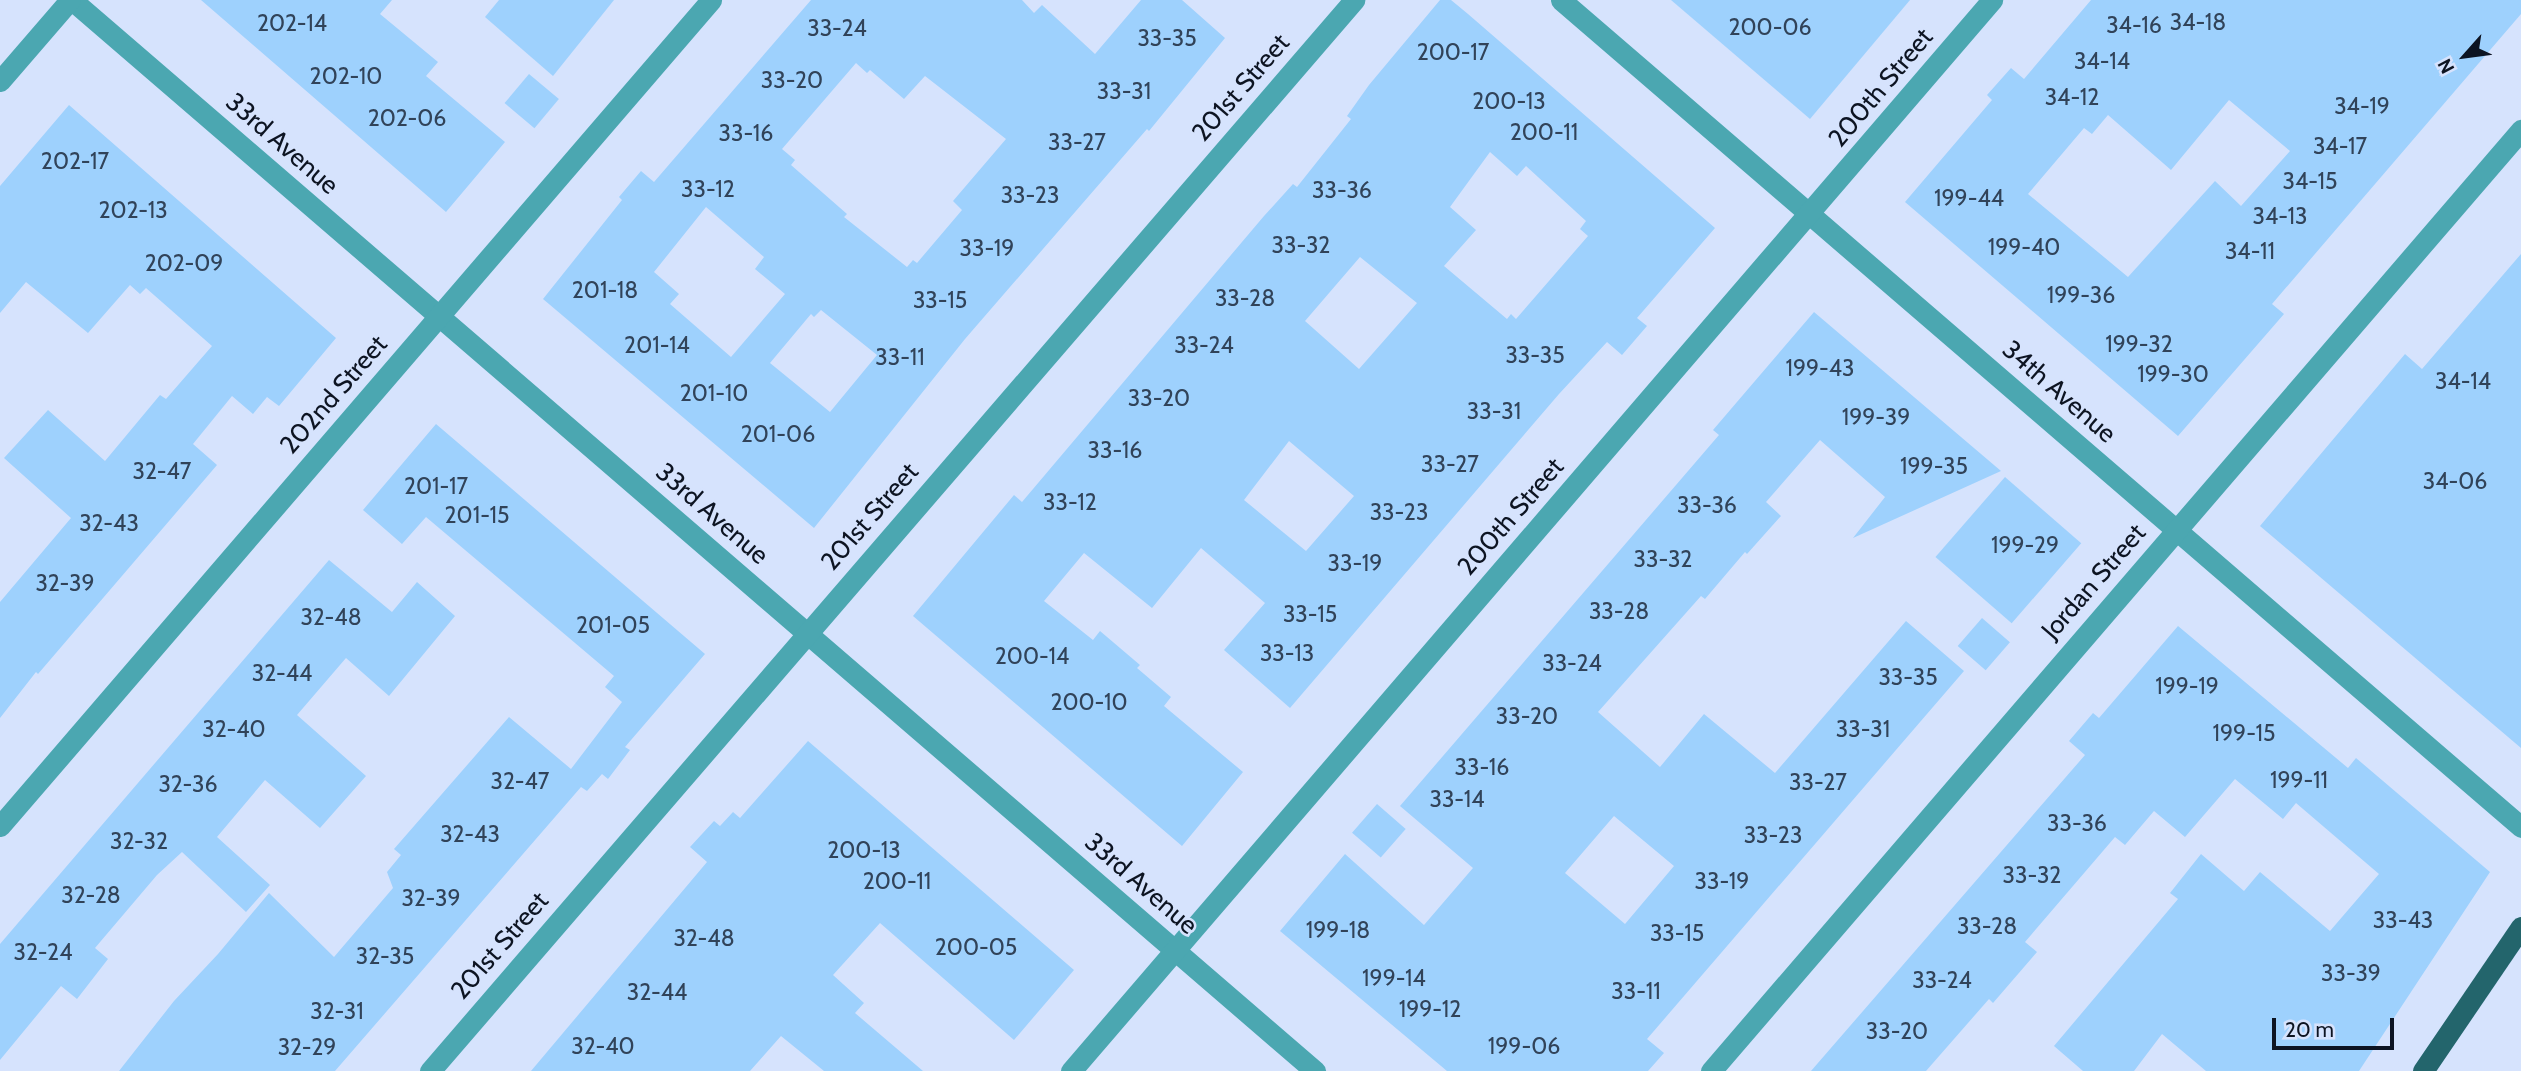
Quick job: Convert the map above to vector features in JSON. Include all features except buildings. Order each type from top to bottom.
[{"type":"main road","points":[[2423,1071],[2521,927]]},
{"type":"street","points":[[0,81],[71,0]]},
{"type":"street","name":"33rd Avenue","points":[[71,0],[1315,1071]]},
{"type":"street","name":"202nd Street","points":[[0,826],[711,0]]},
{"type":"street","name":"201st Street","points":[[430,1071],[1354,0]]},
{"type":"street","name":"34th Avenue","points":[[1561,0],[2521,827]]},
{"type":"street","name":"200th Street","points":[[1071,1071],[1992,0]]},
{"type":"street","name":"Jordan Street","points":[[1711,1071],[2521,130]]}]
